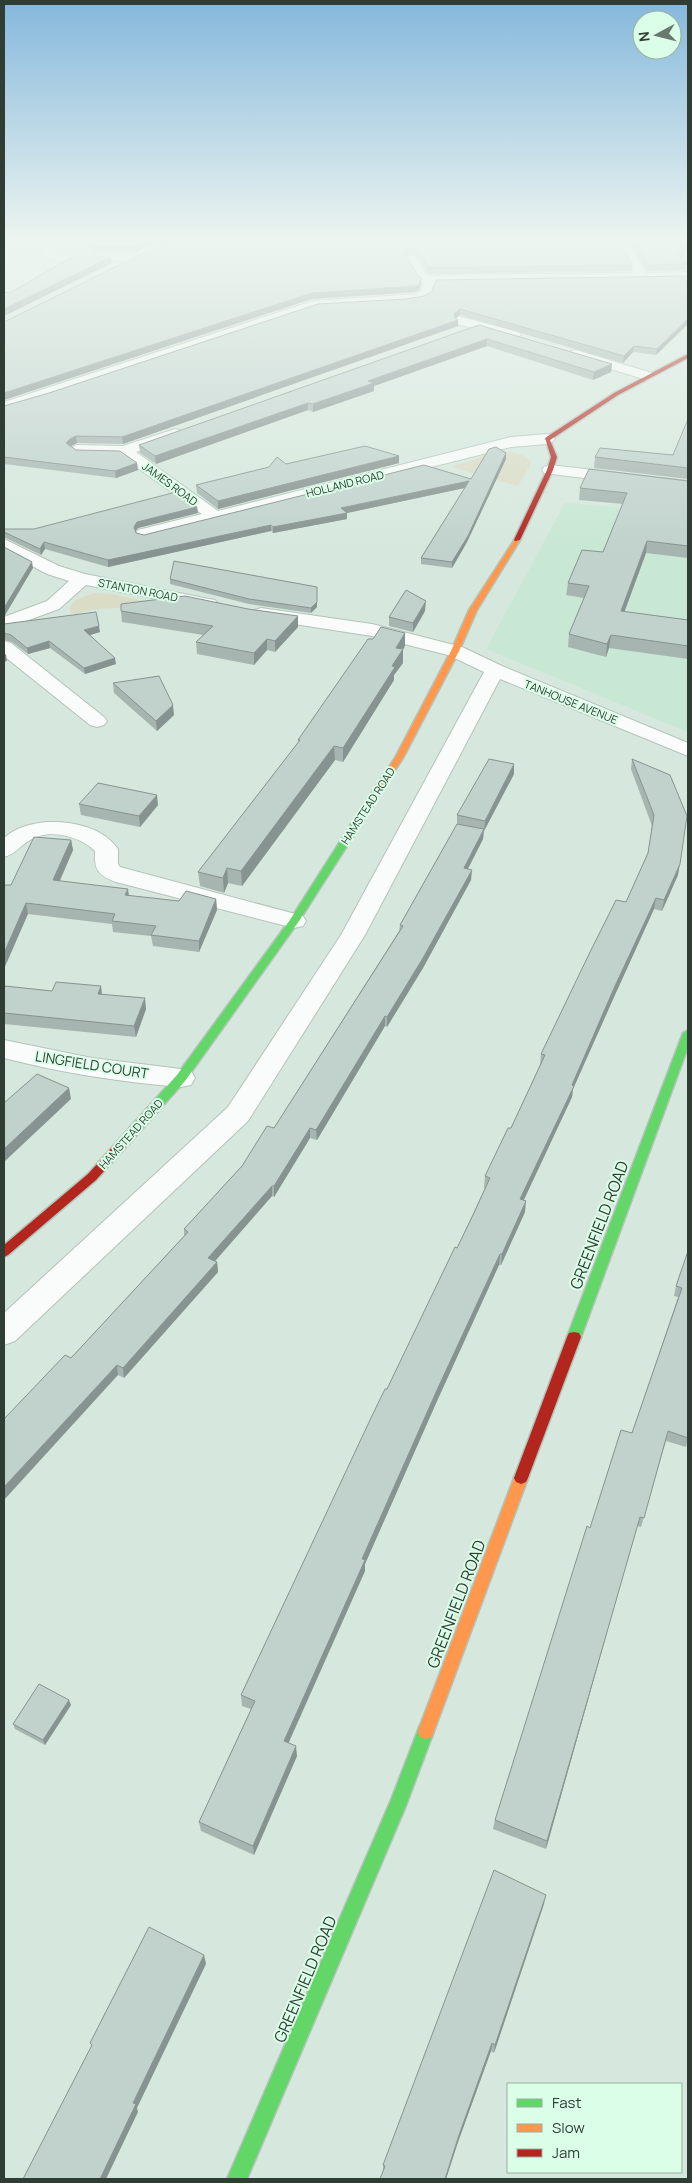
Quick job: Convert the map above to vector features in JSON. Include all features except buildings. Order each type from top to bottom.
[{"type":"main road","points":[[547,439],[647,376],[688,356]]},
{"type":"main road","name":"HAMSTEAD ROAD","points":[[4,1252],[92,1177],[181,1078],[294,921],[398,758],[455,651],[473,610],[516,540],[550,470],[554,456],[547,439]]},
{"type":"main road","name":"GREENFIELD ROAD","points":[[237,2179],[399,1802],[688,1033]]},
{"type":"street","points":[[4,407],[194,344]]},
{"type":"street","points":[[567,352],[647,376]]},
{"type":"street","name":"JAMES ROAD","points":[[77,450],[125,451],[189,428]]},
{"type":"street","name":"HOLLAND ROAD","points":[[144,534],[511,442],[547,439]]},
{"type":"street","name":"JAMES ROAD","points":[[125,451],[216,516]]},
{"type":"street","points":[[550,470],[688,486]]},
{"type":"street","name":"STANTON ROAD","points":[[4,544],[53,570],[82,579],[221,607]]},
{"type":"street","points":[[4,623],[53,606],[82,579]]},
{"type":"street","points":[[240,610],[372,630],[455,651]]},
{"type":"street","points":[[4,647],[70,712],[97,721]]},
{"type":"street","name":"TANHOUSE AVENUE","points":[[455,651],[495,670],[688,750]]},
{"type":"street","points":[[4,1332],[238,1114],[353,935],[495,670]]},
{"type":"street","points":[[4,850],[24,834],[45,828],[73,830],[98,839],[107,849],[106,864],[111,872],[294,921]]},
{"type":"street","name":"LINGFIELD COURT","points":[[4,1049],[41,1058],[155,1076],[181,1078]]},
{"type":"shaded area","points":[[502,452],[525,456],[531,461],[518,486],[451,467],[484,456]]},
{"type":"shaded area","points":[[565,503],[615,507],[688,524],[688,732],[486,649]]},
{"type":"shaded area","points":[[93,593],[110,594],[151,602],[154,606],[97,609],[75,614],[71,612],[70,607],[75,600]]},
{"type":"traffic: fast","points":[[130,1135],[181,1078],[294,921],[367,807]]},
{"type":"traffic: fast","points":[[574,1337],[688,1033]]},
{"type":"traffic: fast","points":[[237,2179],[399,1802],[426,1731]]},
{"type":"traffic: slow","points":[[367,807],[399,758],[455,651],[473,610],[517,540]]},
{"type":"traffic: slow","points":[[426,1731],[521,1478]]},
{"type":"traffic: jam","points":[[517,540],[550,470],[554,457],[547,439],[616,394],[688,356]]},
{"type":"traffic: jam","points":[[4,1252],[92,1177],[130,1135]]},
{"type":"traffic: jam","points":[[521,1478],[574,1337]]}]
